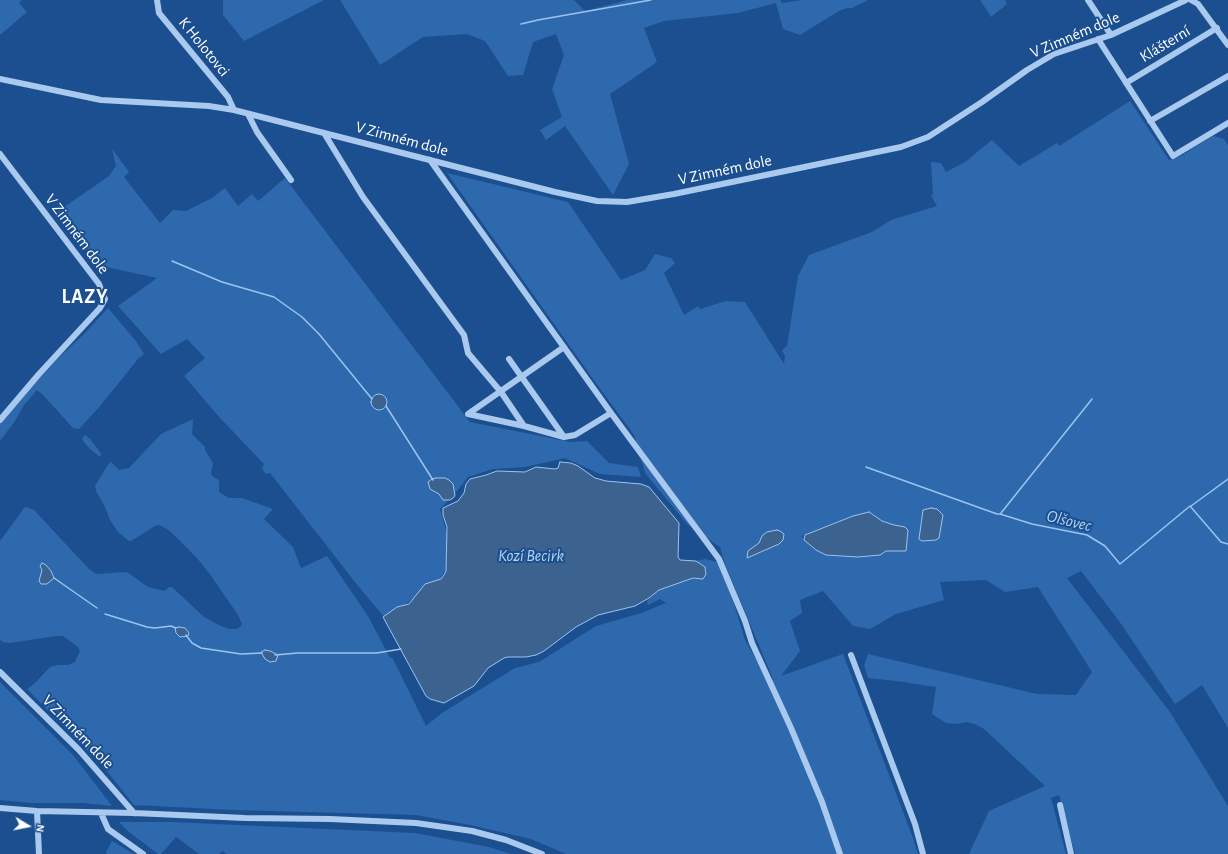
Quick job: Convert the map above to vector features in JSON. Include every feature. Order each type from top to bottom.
[{"type":"street","name":"K Holotovci","points":[[157,0],[159,13],[228,97],[234,110]]},
{"type":"street","points":[[1088,0],[1111,35]]},
{"type":"street","name":"V Zimném dole","points":[[0,79],[101,100],[209,106],[234,110],[555,192],[597,200],[627,202],[674,194],[901,148],[928,137],[982,102],[1027,70],[1054,54],[1111,35],[1178,2],[1186,0]]},
{"type":"street","name":"Klášterní","points":[[1191,0],[1198,4],[1228,45]]},
{"type":"street","name":"Klášterní","points":[[1126,83],[1217,28]]},
{"type":"street","points":[[1098,40],[1172,156],[1228,123]]},
{"type":"street","points":[[1150,120],[1228,76]]},
{"type":"street","points":[[248,114],[257,132],[291,180]]},
{"type":"street","points":[[324,133],[363,197],[464,335],[468,354],[501,392],[524,426]]},
{"type":"street","name":"V Zimném dole","points":[[0,154],[99,284],[105,299],[100,308],[39,374],[0,420]]},
{"type":"street","points":[[430,160],[564,348],[719,559],[745,621],[752,643],[791,728],[822,802],[840,854]]},
{"type":"street","points":[[564,348],[468,414],[524,426],[564,437],[575,435],[611,412]]},
{"type":"street","points":[[509,359],[564,437]]},
{"type":"street","points":[[851,655],[915,824],[923,854]]},
{"type":"street","name":"V Zimném dole","points":[[0,672],[79,750],[134,813]]},
{"type":"street","points":[[1060,805],[1071,854]]},
{"type":"street","points":[[0,808],[37,811],[134,813],[245,818],[330,819],[416,823],[472,831],[506,840],[542,854]]},
{"type":"street","points":[[37,811],[39,854]]},
{"type":"street","points":[[101,813],[108,829],[143,854]]},
{"type":"shaded area","points":[[0,0],[22,0],[19,3],[27,12],[0,35]]},
{"type":"shaded area","points":[[223,0],[324,0],[244,41],[223,15]]},
{"type":"shaded area","points":[[340,0],[574,0],[585,11],[627,0],[780,0],[782,3],[802,0],[868,0],[852,8],[839,11],[800,35],[783,29],[776,3],[738,13],[664,21],[644,28],[657,62],[610,94],[629,164],[613,195],[565,126],[546,140],[540,130],[562,117],[552,89],[564,55],[556,34],[533,42],[523,75],[508,76],[485,41],[467,34],[423,37],[380,65]]},
{"type":"shaded area","points":[[980,0],[1005,0],[1007,4],[991,17]]},
{"type":"shaded area","points":[[1130,101],[1169,160],[1179,157],[1213,136],[1224,139],[1228,145],[1228,728],[1202,685],[1175,704],[1119,621],[1081,571],[1067,578],[1170,712],[1228,806],[1228,854],[1075,854],[1059,795],[1051,798],[1066,854],[969,854],[989,811],[1045,786],[984,729],[975,724],[966,722],[958,724],[946,723],[932,714],[936,687],[868,678],[864,665],[868,654],[1037,694],[1076,695],[1092,672],[1038,587],[1005,592],[986,580],[940,582],[944,600],[896,614],[870,629],[853,626],[823,591],[800,600],[802,613],[790,621],[800,651],[781,676],[843,654],[918,854],[566,854],[531,839],[470,825],[416,815],[233,810],[134,805],[102,765],[27,689],[50,667],[68,665],[75,662],[80,651],[78,647],[63,636],[10,643],[0,640],[0,541],[26,507],[34,510],[89,569],[96,574],[127,572],[148,587],[165,591],[169,587],[172,587],[204,617],[229,629],[237,629],[240,627],[242,624],[238,615],[209,573],[196,557],[172,533],[159,525],[129,541],[118,532],[110,520],[96,491],[95,486],[111,462],[119,470],[129,468],[161,434],[193,419],[192,434],[205,447],[205,450],[212,461],[213,464],[211,473],[212,476],[219,480],[219,492],[229,498],[242,498],[273,509],[264,519],[293,547],[301,568],[327,556],[368,616],[390,658],[392,657],[426,726],[442,713],[515,668],[539,662],[596,626],[641,613],[666,603],[660,599],[648,605],[647,601],[659,590],[693,578],[703,579],[705,567],[696,561],[705,559],[718,562],[731,594],[745,640],[768,680],[773,679],[725,564],[720,547],[687,524],[645,473],[634,435],[447,173],[568,202],[621,280],[645,270],[655,254],[671,258],[675,263],[664,273],[684,315],[698,306],[700,309],[726,301],[745,302],[784,364],[785,356],[782,350],[787,346],[798,276],[809,255],[872,232],[891,220],[937,206],[931,196],[933,194],[931,162],[941,163],[946,172],[965,162],[992,140],[1019,166],[1057,143],[1059,146]],"holes":[[[869,512],[882,521],[905,527],[908,530],[906,551],[886,551],[858,557],[826,555],[816,550],[801,536],[853,516]]]},
{"type":"shaded area","points":[[112,149],[129,172],[124,177],[160,223],[173,210],[186,211],[212,198],[225,188],[238,206],[252,194],[258,201],[285,178],[470,422],[571,442],[587,441],[609,463],[638,467],[641,477],[600,474],[565,458],[525,467],[493,469],[468,477],[440,509],[450,545],[447,567],[439,581],[385,618],[358,586],[270,473],[266,474],[262,469],[264,464],[220,418],[184,376],[205,358],[187,339],[161,354],[118,306],[157,278],[106,267],[70,235],[54,214],[109,176],[116,166]]},
{"type":"shaded area","points":[[108,308],[136,341],[144,354],[138,359],[101,405],[79,429],[73,428],[37,390],[24,405],[15,421],[0,441],[0,424],[4,418],[40,376],[87,331]]},
{"type":"shaded area","points":[[85,435],[100,452],[100,457],[84,442],[82,438]]},
{"type":"shaded area","points":[[0,682],[73,755],[112,806],[83,803],[32,803],[0,800]]},
{"type":"shaded area","points":[[119,822],[172,822],[415,833],[489,847],[511,854],[227,854],[222,851],[219,854],[199,854],[176,837],[161,854],[158,854],[129,832]]},
{"type":"shaded area","points":[[112,841],[134,854],[107,854],[106,852]]},
{"type":"water","points":[[376,394],[382,394],[387,399],[385,408],[382,410],[376,410],[371,405],[371,399]]},
{"type":"water","name":"Kozí Becirk","points":[[560,462],[571,463],[578,466],[595,478],[606,481],[641,484],[649,487],[679,523],[678,557],[680,560],[696,561],[705,567],[706,574],[703,579],[693,578],[659,590],[635,606],[598,615],[576,627],[544,651],[536,655],[504,658],[488,668],[474,686],[444,703],[430,699],[426,696],[383,617],[397,607],[409,604],[425,584],[441,579],[444,575],[446,571],[447,527],[443,515],[443,508],[458,501],[464,493],[466,484],[470,479],[497,471],[525,472],[536,467],[555,469],[558,468]]},
{"type":"water","points":[[436,478],[445,478],[453,484],[455,496],[453,498],[450,500],[443,500],[439,494],[430,489],[428,482]]},
{"type":"water","points":[[931,508],[937,509],[943,515],[939,538],[936,540],[922,541],[919,539],[923,510]]},
{"type":"water","points":[[869,512],[882,521],[905,527],[908,530],[906,551],[886,551],[880,555],[858,557],[826,555],[816,550],[804,540],[805,535],[853,516]]},
{"type":"water","points":[[777,530],[784,534],[783,540],[779,544],[747,558],[748,551],[759,543],[762,536],[767,532]]},
{"type":"water","points":[[42,563],[51,571],[54,578],[47,584],[41,584],[39,581],[42,570],[40,566]]},
{"type":"water","points":[[175,628],[185,628],[189,633],[188,636],[180,637],[176,633]]},
{"type":"water","points":[[265,650],[278,655],[276,661],[270,662],[265,659],[261,652]]},
{"type":"waterway","points":[[521,24],[651,0]]},
{"type":"waterway","points":[[172,261],[222,282],[274,297],[302,317],[319,334],[372,399]]},
{"type":"waterway","points":[[1001,513],[1092,399]]},
{"type":"waterway","points":[[386,406],[433,480]]},
{"type":"waterway","name":"Olšovec","points":[[866,467],[997,514],[1032,524],[1087,535],[1105,546],[1120,564],[1190,506],[1221,542],[1228,544]]},
{"type":"waterway","points":[[1191,506],[1228,479]]},
{"type":"waterway","points":[[54,578],[97,608]]},
{"type":"waterway","points":[[105,614],[147,627],[155,628],[171,626],[176,628]]},
{"type":"waterway","points":[[186,635],[192,643],[201,648],[241,654],[262,653]]},
{"type":"waterway","points":[[275,655],[298,653],[377,653],[401,649]]},
{"type":"district","name":"LAZY","points":[[85,297]]}]
